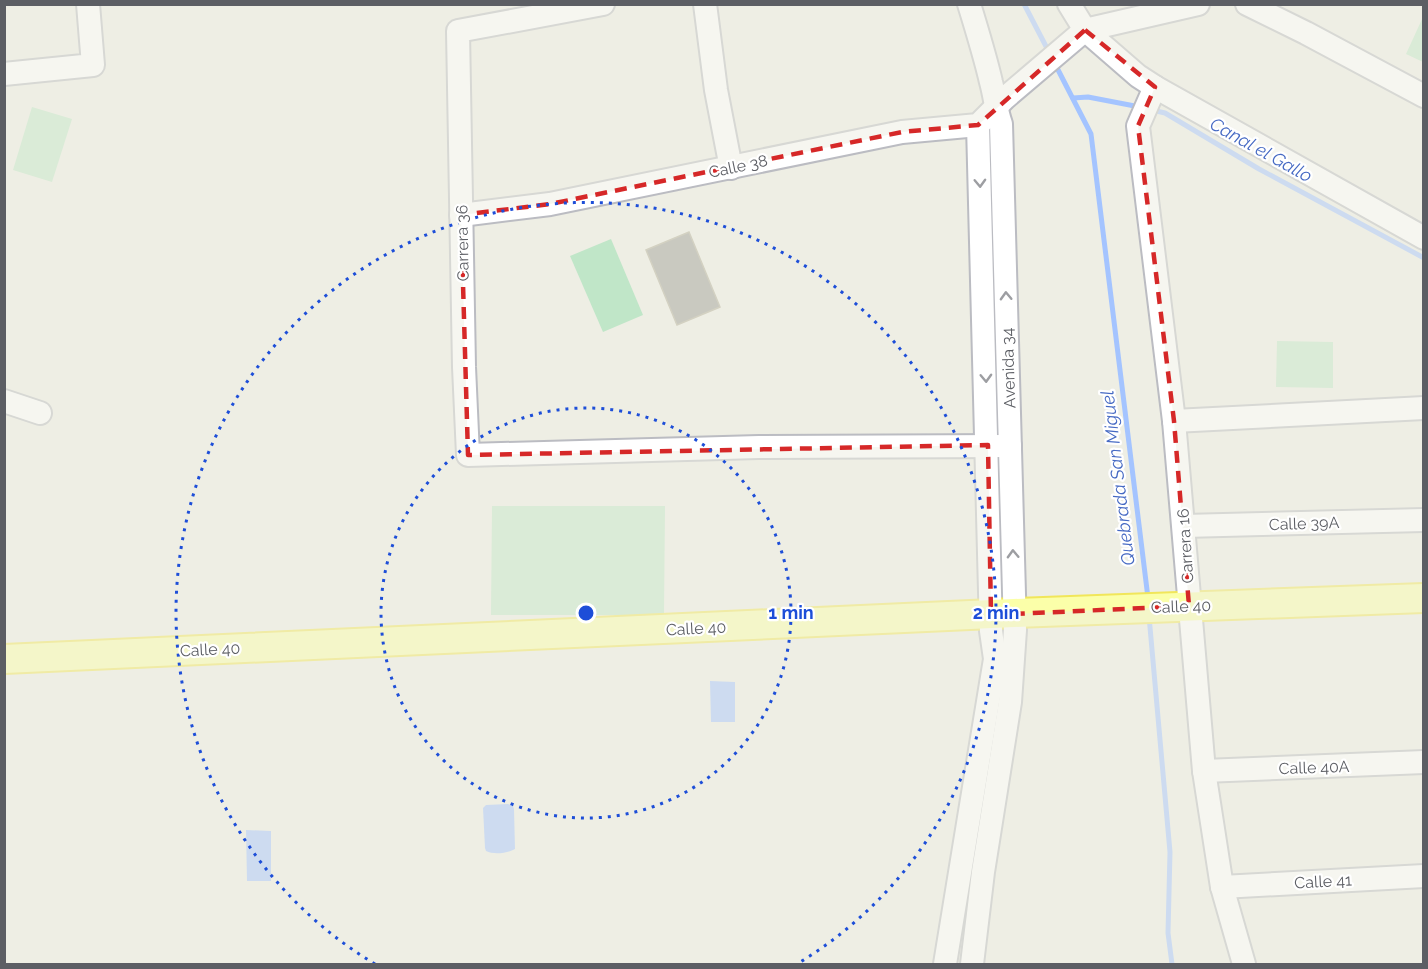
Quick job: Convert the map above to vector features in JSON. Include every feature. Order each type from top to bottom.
[{"type":"main road","name":"Calle 40","points":[[4,674],[121,662],[1423,605]]},
{"type":"main road","name":"Calle 40","points":[[4,659],[121,662]]},
{"type":"street","points":[[4,74],[93,65],[88,4]]},
{"type":"street","name":"Carrera 36","points":[[603,4],[458,31],[464,368],[468,455],[759,447],[988,445]]},
{"type":"street","points":[[705,4],[716,90],[731,168]]},
{"type":"street","name":"Avenida 34","points":[[969,4],[992,87],[1000,103],[1010,446],[1003,622]]},
{"type":"street","points":[[1069,4],[1080,34],[1138,76],[1152,94],[1424,238]]},
{"type":"street","points":[[978,125],[1080,34],[1198,4]]},
{"type":"street","points":[[1247,4],[1424,96]]},
{"type":"street","name":"Carrera 16","points":[[1152,94],[1138,126],[1174,421],[1184,526],[1183,615],[1222,887],[1244,964]]},
{"type":"street","name":"Calle 38","points":[[461,215],[550,204],[902,132],[978,125]]},
{"type":"street","name":"Avenida 34","points":[[978,125],[988,445],[1003,622]]},
{"type":"street","points":[[4,401],[40,413]]},
{"type":"street","points":[[1174,421],[1424,408]]},
{"type":"street","points":[[988,445],[1010,446]]},
{"type":"street","name":"Calle 39A","points":[[1184,526],[1424,520]]},
{"type":"street","points":[[945,964],[1003,622]]},
{"type":"street","points":[[972,964],[983,872],[1010,702],[1003,622]]},
{"type":"street","name":"Calle 40A","points":[[1204,771],[1424,762]]},
{"type":"street","name":"Calle 41","points":[[1222,887],[1424,876]]},
{"type":"highlighted area","points":[[1085,30],[1155,87],[1138,126],[1174,421],[1189,606],[991,615],[988,445],[468,455],[461,215],[550,204],[902,132],[978,125]]},
{"type":"green space","points":[[1423,17],[1424,62],[1406,54]]},
{"type":"green space","points":[[32,107],[72,119],[52,182],[13,170]]},
{"type":"green space","points":[[611,239],[643,315],[603,332],[570,256]]},
{"type":"green space","points":[[1277,341],[1333,342],[1333,388],[1276,387]]},
{"type":"green space","points":[[492,506],[665,506],[664,615],[491,615]]},
{"type":"water","points":[[710,681],[735,682],[735,722],[711,722]]},
{"type":"water","points":[[508,804],[514,809],[515,849],[501,853],[486,851],[483,808],[486,805]]},
{"type":"water","points":[[246,830],[271,831],[271,881],[247,881]]},
{"type":"building","points":[[689,232],[720,307],[677,325],[646,250]]},
{"type":"waterway","name":"Quebrada San Miguel","points":[[1024,4],[1050,54]]},
{"type":"waterway","name":"Quebrada San Miguel","points":[[1054,62],[1091,134],[1148,598]]},
{"type":"waterway","name":"Canal el Gallo","points":[[1073,98],[1088,97],[1140,107]]},
{"type":"waterway","name":"Canal el Gallo","points":[[1152,110],[1165,113],[1259,169],[1424,258]]},
{"type":"waterway","name":"Quebrada San Miguel","points":[[1149,616],[1170,852],[1168,933],[1172,964]]}]
